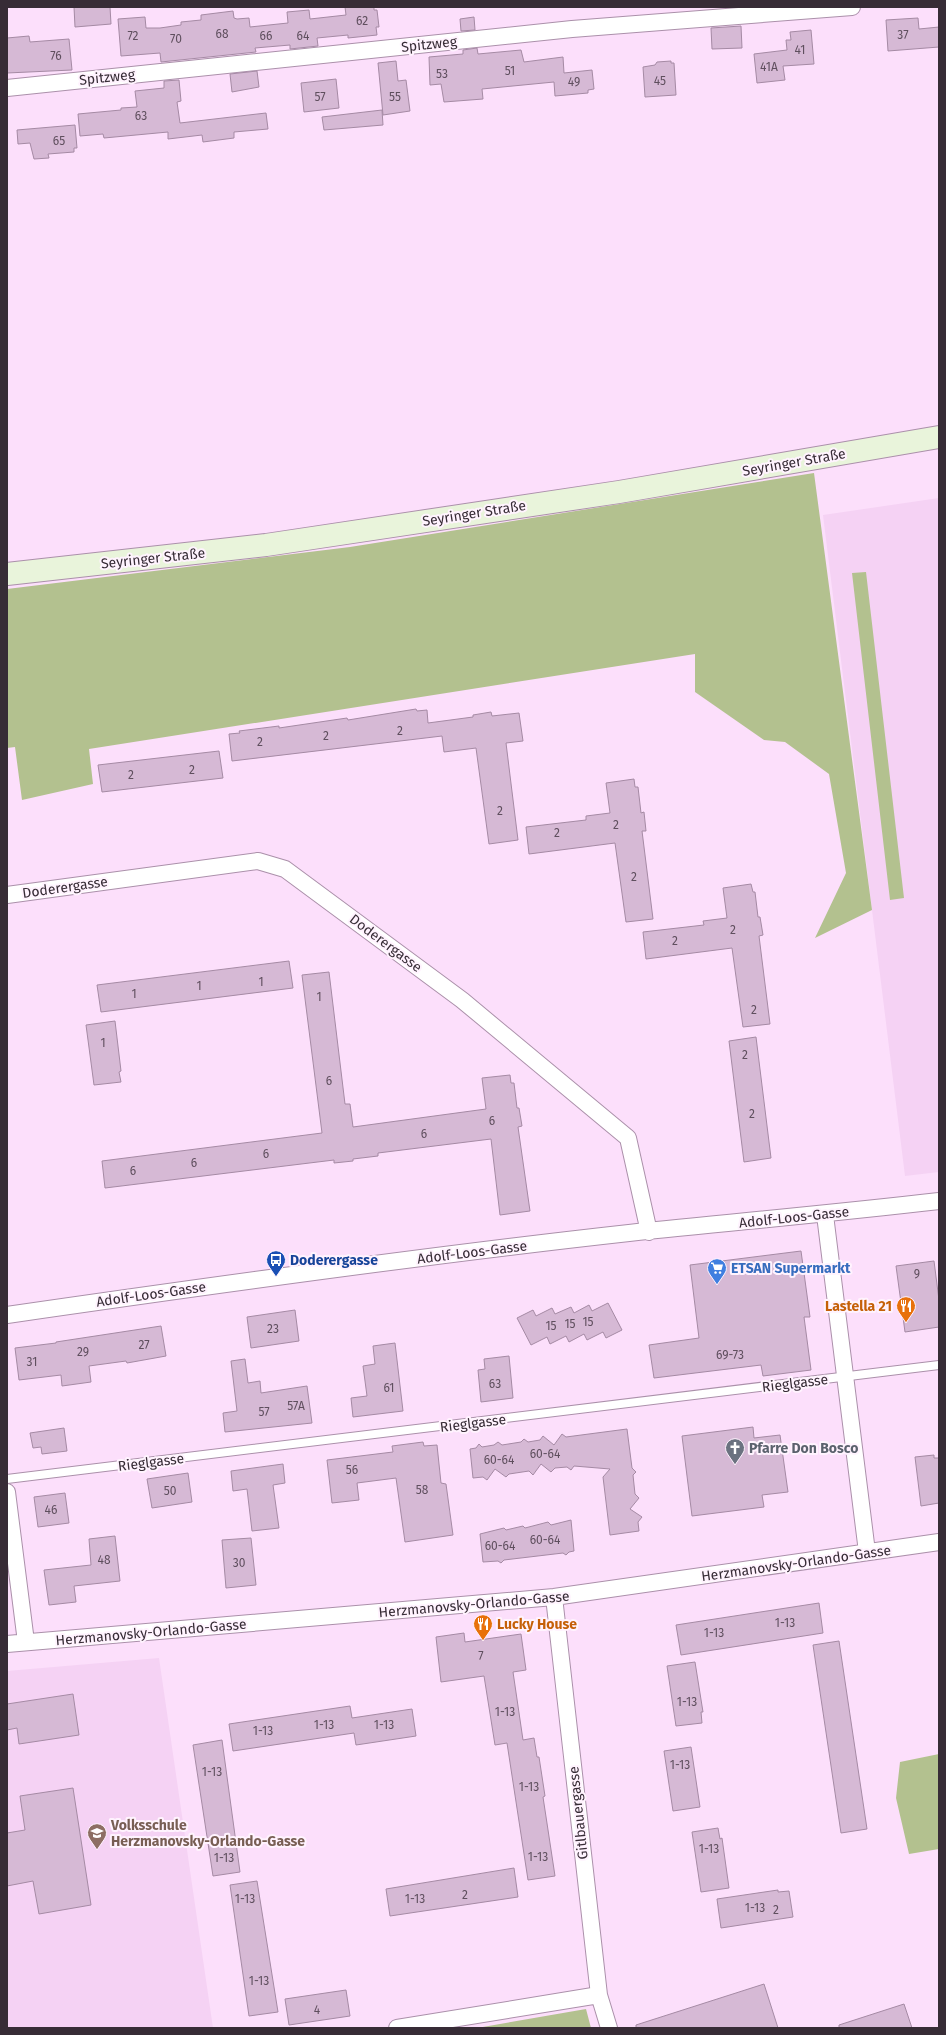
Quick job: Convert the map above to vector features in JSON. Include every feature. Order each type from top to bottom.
[{"type":"main road","name":"Seyringer Straße","points":[[7,574],[266,545],[619,492],[939,437]]},
{"type":"street","name":"Spitzweg","points":[[7,88],[572,29],[852,7]]},
{"type":"street","name":"Doderergasse","points":[[7,896],[258,861],[285,869],[462,1000],[628,1138],[649,1232]]},
{"type":"street","name":"Adolf-Loos-Gasse","points":[[7,1315],[246,1280],[649,1232],[825,1215],[939,1201]]},
{"type":"street","points":[[825,1215],[866,1552]]},
{"type":"street","points":[[7,1492],[26,1642]]},
{"type":"street","name":"Herzmanovsky-Orlando-Gasse","points":[[7,1644],[554,1597],[939,1542]]},
{"type":"street","name":"Gitlbauergasse","points":[[554,1597],[599,1995],[609,2028]]},
{"type":"street","points":[[398,2028],[599,1995]]},
{"type":"lane","name":"Rieglgasse","points":[[7,1479],[939,1365]]},
{"type":"shaded area","points":[[939,498],[939,1172],[905,1176],[823,515]]},
{"type":"shaded area","name":"Volksschule Herzmanovsky-Orlando-Gasse","points":[[159,1658],[213,2028],[7,2028],[7,1671]]},
{"type":"green space","points":[[814,473],[872,910],[815,938],[846,873],[829,774],[785,742],[764,740],[695,692],[695,654],[89,749],[93,784],[22,800],[15,747],[7,748],[7,589],[350,547]]},
{"type":"green space","points":[[866,572],[904,898],[890,900],[852,573]]},
{"type":"green space","points":[[939,1754],[939,1849],[909,1854],[896,1798],[900,1762]]},
{"type":"green space","points":[[586,2009],[591,2028],[477,2028]]},
{"type":"building","points":[[74,7],[110,7],[111,24],[75,27]]},
{"type":"building","points":[[345,7],[374,7],[374,10],[377,10],[379,27],[376,27],[377,35],[348,38],[348,35],[317,38],[318,46],[290,49],[290,45],[255,48],[256,52],[161,62],[160,53],[121,56],[118,19],[145,17],[146,28],[160,28],[181,25],[181,22],[201,20],[201,15],[233,11],[234,18],[249,18],[250,27],[288,23],[287,12],[309,10],[310,19],[346,15]]},
{"type":"building","points":[[474,17],[475,30],[461,31],[460,19]]},
{"type":"building","points":[[918,18],[919,29],[939,27],[939,47],[888,51],[886,20]]},
{"type":"building","points":[[741,26],[742,48],[712,49],[711,28]]},
{"type":"building","points":[[811,30],[814,64],[783,66],[785,80],[757,83],[754,54],[787,50],[786,40],[791,40],[790,32]]},
{"type":"building","points":[[29,36],[30,42],[69,39],[72,70],[7,73],[7,38]]},
{"type":"building","points":[[477,48],[478,54],[521,50],[524,62],[563,57],[564,73],[592,70],[594,89],[588,90],[588,93],[555,96],[554,82],[482,89],[483,99],[444,102],[441,84],[430,85],[429,57],[463,54],[463,50]]},
{"type":"building","points":[[396,61],[398,81],[406,80],[410,111],[383,115],[378,63]]},
{"type":"building","points":[[671,61],[671,63],[674,63],[676,95],[645,97],[643,67],[655,65],[657,62]]},
{"type":"building","points":[[257,71],[259,87],[232,92],[230,74]]},
{"type":"building","points":[[336,79],[339,108],[304,112],[301,83]]},
{"type":"building","points":[[179,80],[181,101],[177,102],[180,123],[266,113],[268,129],[234,132],[234,138],[203,142],[202,135],[168,139],[168,132],[104,138],[103,134],[80,136],[78,114],[137,107],[135,91],[164,88],[164,81]]},
{"type":"building","points":[[382,110],[383,125],[324,130],[322,117]]},
{"type":"building","points":[[75,125],[77,148],[74,148],[74,152],[48,154],[49,158],[34,159],[30,143],[18,144],[17,130]]},
{"type":"building","points":[[416,709],[417,711],[427,710],[428,723],[473,717],[473,715],[491,712],[492,716],[519,713],[523,741],[506,743],[518,840],[489,844],[476,748],[444,752],[442,736],[232,761],[229,734],[240,733],[239,731],[279,726],[279,728],[347,718],[348,720]]},
{"type":"building","points":[[219,751],[223,778],[102,792],[98,765]]},
{"type":"building","points":[[634,779],[635,787],[638,787],[641,813],[644,812],[646,831],[642,831],[653,919],[626,922],[615,843],[529,854],[526,827],[586,820],[586,816],[610,813],[606,783]]},
{"type":"building","points":[[751,884],[753,892],[755,892],[758,917],[760,917],[763,935],[759,936],[770,1024],[743,1027],[732,948],[646,959],[643,932],[704,925],[703,921],[727,918],[723,888]]},
{"type":"building","points":[[289,961],[293,988],[101,1012],[97,985]]},
{"type":"building","points":[[329,972],[345,1104],[350,1104],[353,1127],[486,1109],[482,1078],[510,1075],[511,1083],[514,1083],[517,1108],[519,1108],[522,1126],[518,1127],[530,1211],[500,1215],[491,1139],[378,1153],[378,1156],[353,1159],[353,1161],[334,1163],[334,1160],[105,1188],[102,1161],[322,1133],[302,975]]},
{"type":"building","points":[[115,1021],[121,1082],[94,1085],[86,1025]]},
{"type":"building","points":[[756,1037],[771,1158],[744,1162],[729,1041]]},
{"type":"building","points":[[801,1251],[810,1317],[804,1317],[811,1370],[763,1376],[761,1365],[654,1378],[649,1345],[699,1338],[690,1265]]},
{"type":"building","points":[[934,1261],[939,1300],[939,1327],[905,1332],[896,1266]]},
{"type":"building","points":[[608,1303],[622,1330],[606,1338],[603,1332],[587,1340],[584,1334],[569,1342],[566,1336],[550,1344],[547,1337],[531,1345],[517,1318],[533,1310],[536,1316],[552,1308],[555,1314],[571,1307],[574,1313],[589,1305],[592,1311]]},
{"type":"building","points":[[295,1310],[299,1341],[251,1348],[247,1317]]},
{"type":"building","points":[[161,1326],[166,1356],[127,1363],[126,1361],[89,1366],[91,1382],[62,1386],[61,1375],[19,1380],[15,1348]]},
{"type":"building","points":[[395,1343],[403,1411],[353,1417],[351,1398],[367,1396],[363,1366],[375,1364],[373,1346]]},
{"type":"building","points":[[509,1356],[513,1398],[481,1402],[478,1370],[485,1369],[484,1359]]},
{"type":"building","points":[[245,1359],[248,1383],[260,1381],[261,1393],[307,1386],[312,1423],[225,1432],[223,1413],[237,1411],[231,1361]]},
{"type":"building","name":"Pfarre Don Bosco","points":[[753,1427],[754,1438],[780,1435],[788,1492],[762,1495],[764,1507],[692,1516],[682,1436]]},
{"type":"building","points":[[64,1428],[67,1451],[42,1454],[41,1447],[33,1448],[30,1433]]},
{"type":"building","points":[[627,1429],[632,1468],[636,1472],[633,1475],[635,1494],[639,1498],[630,1509],[642,1517],[638,1522],[639,1531],[610,1535],[603,1477],[610,1469],[574,1466],[571,1470],[567,1467],[555,1468],[551,1472],[541,1464],[533,1475],[529,1471],[509,1474],[506,1477],[495,1469],[487,1480],[483,1477],[473,1478],[470,1449],[476,1448],[479,1444],[482,1447],[494,1445],[498,1442],[502,1445],[521,1442],[524,1439],[528,1442],[540,1440],[543,1436],[554,1445],[562,1434],[566,1437]]},
{"type":"building","points":[[423,1442],[424,1446],[437,1445],[441,1483],[446,1484],[453,1535],[405,1542],[396,1478],[357,1483],[359,1500],[332,1503],[327,1460],[393,1452],[392,1446]]},
{"type":"building","points":[[934,1455],[934,1458],[939,1458],[939,1503],[921,1506],[915,1457]]},
{"type":"building","points":[[283,1464],[285,1483],[273,1485],[279,1528],[252,1531],[247,1489],[233,1491],[231,1471]]},
{"type":"building","points":[[188,1473],[192,1502],[152,1508],[147,1479]]},
{"type":"building","points":[[65,1493],[69,1523],[38,1527],[34,1497]]},
{"type":"building","points":[[571,1520],[574,1551],[569,1552],[566,1555],[563,1553],[504,1560],[501,1563],[498,1561],[483,1562],[480,1534],[504,1528],[506,1530],[523,1526],[525,1528],[548,1522],[551,1525]]},
{"type":"building","points":[[115,1536],[120,1581],[74,1586],[76,1602],[49,1605],[44,1570],[91,1565],[89,1539]]},
{"type":"building","points":[[251,1538],[256,1585],[226,1588],[222,1540]]},
{"type":"building","points":[[819,1603],[823,1633],[681,1655],[676,1625]]},
{"type":"building","points":[[464,1633],[465,1642],[521,1634],[526,1670],[513,1672],[523,1740],[534,1738],[537,1757],[539,1757],[545,1796],[543,1797],[555,1876],[528,1880],[507,1743],[495,1745],[484,1676],[441,1682],[436,1637]]},
{"type":"building","points":[[839,1641],[867,1829],[841,1833],[813,1645]]},
{"type":"building","points":[[695,1662],[703,1712],[701,1712],[702,1723],[676,1726],[667,1666]]},
{"type":"building","points":[[73,1694],[79,1735],[19,1744],[17,1728],[7,1730],[7,1704]]},
{"type":"building","points":[[350,1706],[352,1718],[412,1709],[416,1736],[356,1745],[354,1733],[233,1751],[229,1724]]},
{"type":"building","points":[[222,1740],[240,1872],[213,1876],[193,1745]]},
{"type":"building","points":[[691,1747],[700,1807],[673,1811],[664,1751]]},
{"type":"building","points":[[73,1788],[91,1905],[39,1914],[33,1881],[7,1886],[7,1833],[25,1830],[20,1796]]},
{"type":"building","points":[[718,1828],[720,1839],[722,1838],[729,1888],[701,1892],[692,1832]]},
{"type":"building","points":[[514,1868],[518,1897],[390,1916],[386,1889]]},
{"type":"building","points":[[257,1881],[278,2012],[249,2016],[230,1885]]},
{"type":"building","points":[[778,1890],[778,1892],[789,1891],[793,1917],[721,1928],[717,1899]]},
{"type":"building","points":[[764,1984],[778,2028],[636,2028],[636,2025]]},
{"type":"building","points":[[346,1990],[350,2016],[289,2025],[285,1999]]},
{"type":"building","points":[[904,2004],[912,2028],[839,2028],[839,2025]]},
{"type":"place","name":"Doderergasse","points":[[276,1277]]},
{"type":"place","name":"ETSAN Supermarkt","points":[[717,1285]]},
{"type":"place","name":"Lastella 21","points":[[906,1323]]},
{"type":"place","name":"Pfarre Don Bosco","points":[[735,1465]]},
{"type":"place","name":"Lucky House","points":[[483,1641]]},
{"type":"place","name":"Volksschule Herzmanovsky-Orlando-Gasse","points":[[97,1850]]}]
